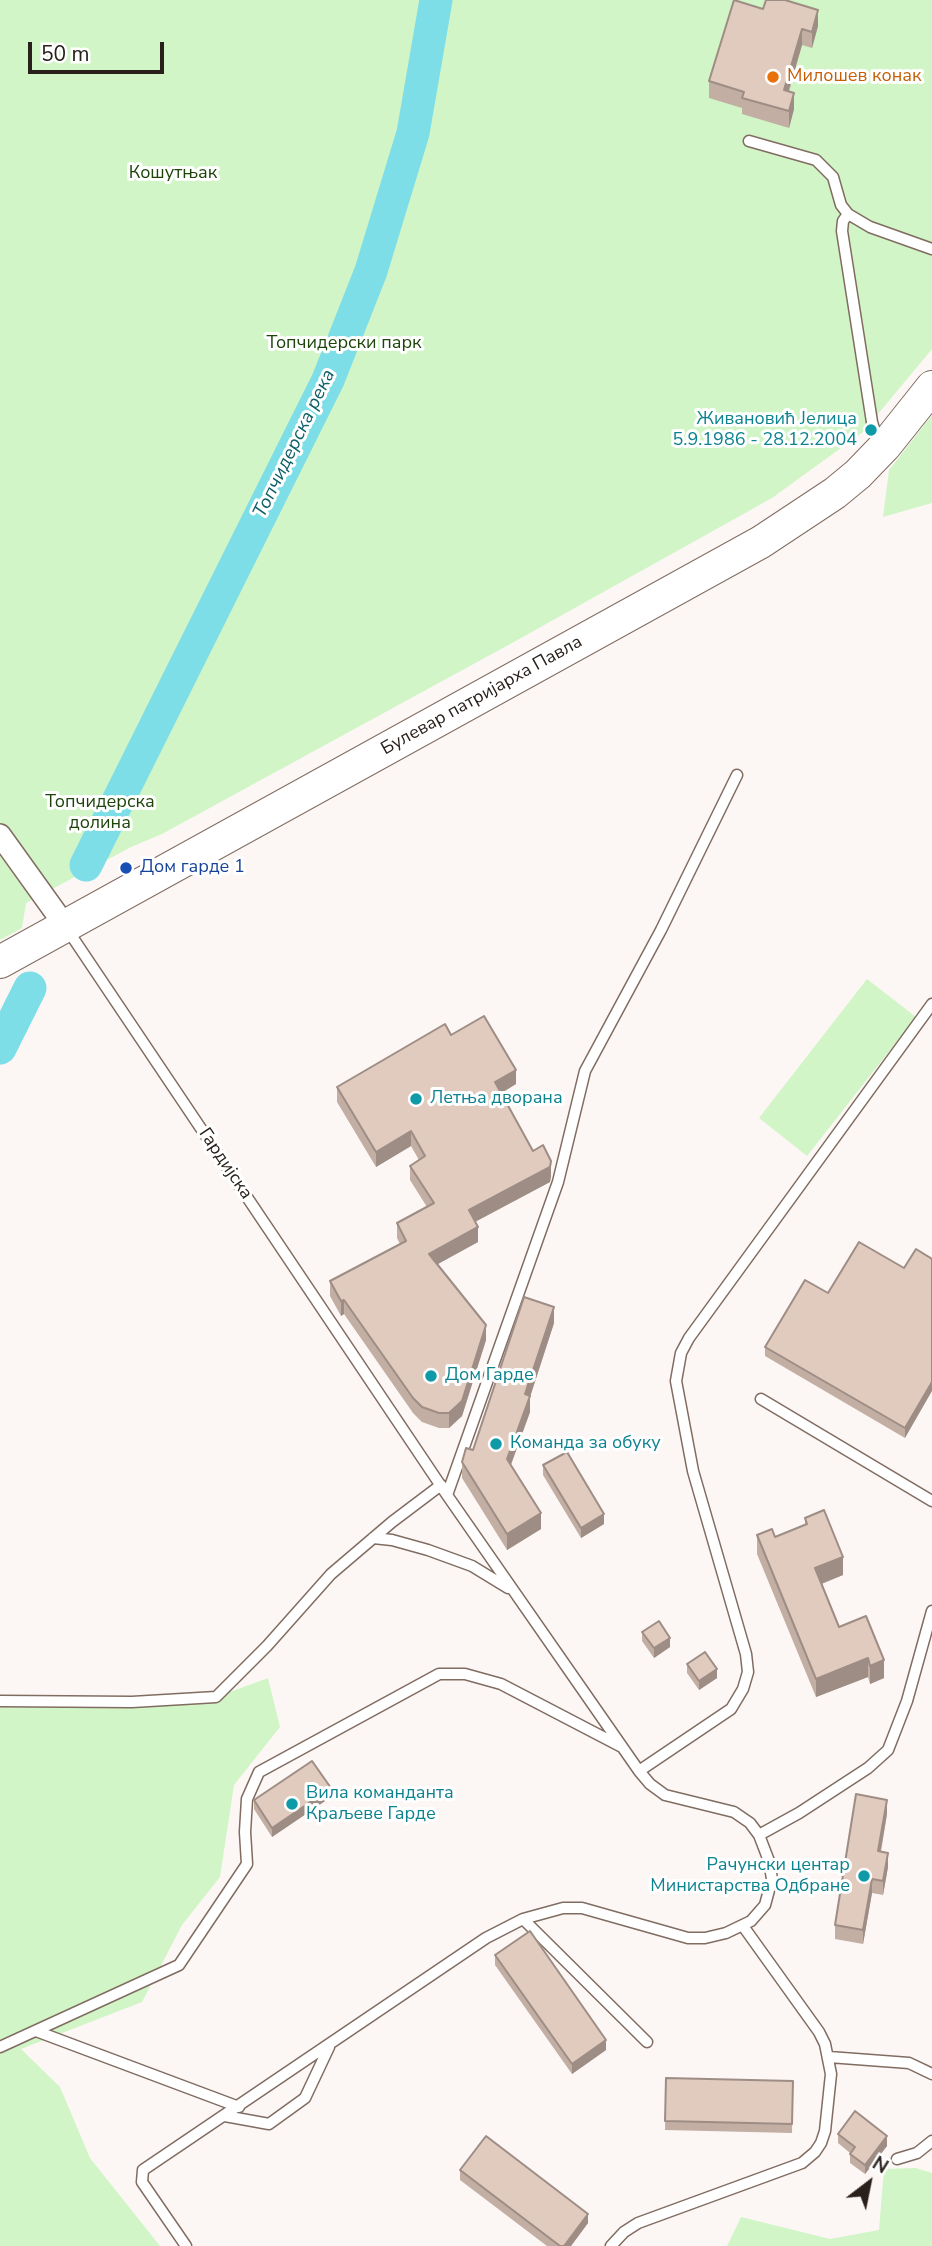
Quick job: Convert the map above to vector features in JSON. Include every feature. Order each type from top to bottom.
[{"type":"main road","name":"Булевар патријарха Павла","points":[[0,962],[761,541],[835,494],[885,446],[932,387]]},
{"type":"street","name":"Гардијска","points":[[0,835],[66,927]]},
{"type":"lane","points":[[749,141],[816,160],[833,177],[841,205],[848,214],[870,227],[932,249]]},
{"type":"lane","points":[[848,214],[842,231],[872,422],[875,432],[885,446]]},
{"type":"lane","points":[[447,1496],[558,1182],[585,1071],[661,930],[737,775]]},
{"type":"lane","name":"Гардијска","points":[[66,927],[447,1496],[639,1770],[657,1790],[684,1801],[734,1812],[750,1823],[759,1835]]},
{"type":"lane","points":[[639,1770],[731,1709],[744,1689],[748,1672],[746,1654],[693,1471],[676,1381],[681,1353],[705,1316],[932,1004]]},
{"type":"lane","points":[[761,1399],[932,1501]]},
{"type":"lane","points":[[0,1701],[132,1702],[216,1697],[267,1646],[331,1574],[440,1485]]},
{"type":"lane","points":[[373,1538],[428,1550],[472,1566],[514,1591]]},
{"type":"lane","points":[[186,2246],[142,2182],[143,2170],[486,1938],[523,1919],[563,1908],[582,1908],[688,1938],[705,1938],[743,1926],[760,1912],[769,1894],[771,1870],[759,1835],[800,1813],[868,1768],[888,1750],[915,1676],[932,1611]]},
{"type":"lane","points":[[0,2047],[179,1965],[247,1864],[247,1799],[258,1772],[439,1674],[465,1674],[501,1684],[624,1749]]},
{"type":"lane","points":[[523,1919],[647,2042]]},
{"type":"lane","points":[[611,2246],[624,2232],[638,2223],[807,2159],[821,2143],[825,2131],[831,2074],[829,2057],[819,2032],[743,1926]]},
{"type":"lane","points":[[36,2031],[239,2107]]},
{"type":"lane","points":[[225,2116],[269,2124],[305,2098],[330,2044]]},
{"type":"lane","points":[[829,2057],[909,2063],[932,2074]]},
{"type":"lane","points":[[897,2160],[917,2153],[932,2141]]},
{"type":"green space","name":"Топчидерски парк","points":[[0,0],[932,0],[932,349],[863,432],[772,498],[162,834],[131,847],[26,903],[22,928],[0,940]]},
{"type":"green space","points":[[932,415],[932,503],[883,517],[889,470]]},
{"type":"green space","points":[[867,979],[916,1017],[807,1156],[759,1118]]},
{"type":"green space","points":[[268,1678],[280,1727],[234,1785],[220,1877],[182,1925],[142,2002],[21,2049],[60,2087],[90,2158],[160,2246],[0,2246],[0,1701],[216,1697]]},
{"type":"green space","points":[[916,2168],[932,2173],[932,2246],[727,2246],[741,2217],[830,2239],[879,2230],[884,2169]]},
{"type":"building","points":[[734,0],[763,9],[766,0],[785,0],[818,10],[812,32],[802,29],[784,90],[794,93],[789,111],[742,98],[744,92],[709,81]]},
{"type":"building","points":[[484,1016],[516,1070],[495,1082],[533,1151],[543,1145],[551,1161],[550,1167],[469,1210],[478,1227],[429,1254],[486,1325],[462,1401],[449,1413],[439,1413],[422,1407],[413,1398],[344,1300],[341,1301],[330,1281],[406,1241],[397,1223],[434,1203],[410,1166],[425,1156],[411,1131],[376,1152],[337,1087],[445,1024],[451,1035]]},
{"type":"building","points":[[859,1242],[904,1268],[916,1249],[932,1259],[932,1382],[905,1428],[765,1347],[805,1280],[828,1293]]},
{"type":"building","points":[[524,1297],[554,1307],[525,1394],[530,1396],[507,1459],[541,1513],[507,1534],[462,1462],[466,1448],[473,1450]]},
{"type":"building","points":[[567,1452],[604,1514],[581,1528],[543,1465]]},
{"type":"building","points":[[824,1510],[843,1557],[815,1568],[839,1627],[866,1616],[884,1660],[870,1666],[868,1658],[816,1679],[757,1535],[772,1529],[775,1537],[807,1524],[805,1518]]},
{"type":"building","points":[[659,1621],[670,1638],[654,1648],[642,1632]]},
{"type":"building","points":[[705,1652],[717,1669],[699,1681],[687,1664]]},
{"type":"building","name":"Вила команданта Краљеве Гарде","points":[[312,1761],[331,1788],[272,1828],[254,1800]]},
{"type":"building","name":"Рачунски центар Министарства Одбране","points":[[856,1794],[887,1800],[878,1851],[888,1853],[883,1881],[872,1879],[863,1930],[835,1925]]},
{"type":"building","points":[[530,1931],[606,2040],[572,2064],[495,1955]]},
{"type":"building","points":[[666,2078],[793,2081],[792,2124],[665,2121]]},
{"type":"building","points":[[855,2111],[887,2136],[865,2165],[850,2154],[855,2147],[838,2134]]},
{"type":"building","points":[[486,2136],[588,2214],[564,2246],[560,2246],[460,2170]]},
{"type":"waterway","name":"Топчидерска река","points":[[86,865],[328,380],[371,271],[413,133],[436,0]]},
{"type":"waterway","name":"Топчидерска река","points":[[0,1048],[30,988]]},
{"type":"place","name":"Милошев конак","points":[[773,77]]},
{"type":"place","name":"Живановић Јелица 5.9.1986 - 28.12.2004","points":[[871,430]]},
{"type":"place","name":"Дом гарде 1","points":[[126,868]]},
{"type":"place","name":"Летња дворана","points":[[416,1099]]},
{"type":"place","name":"Дом Гарде","points":[[431,1376]]},
{"type":"place","name":"Команда за обуку","points":[[496,1444]]},
{"type":"place","name":"Вила команданта Краљеве Гарде","points":[[292,1804]]},
{"type":"place","name":"Рачунски центар Министарства Одбране","points":[[864,1876]]},
{"type":"park label","name":"Кошутњак","points":[[173,174]]},
{"type":"park label","name":"Топчидерска долина","points":[[100,813]]}]
